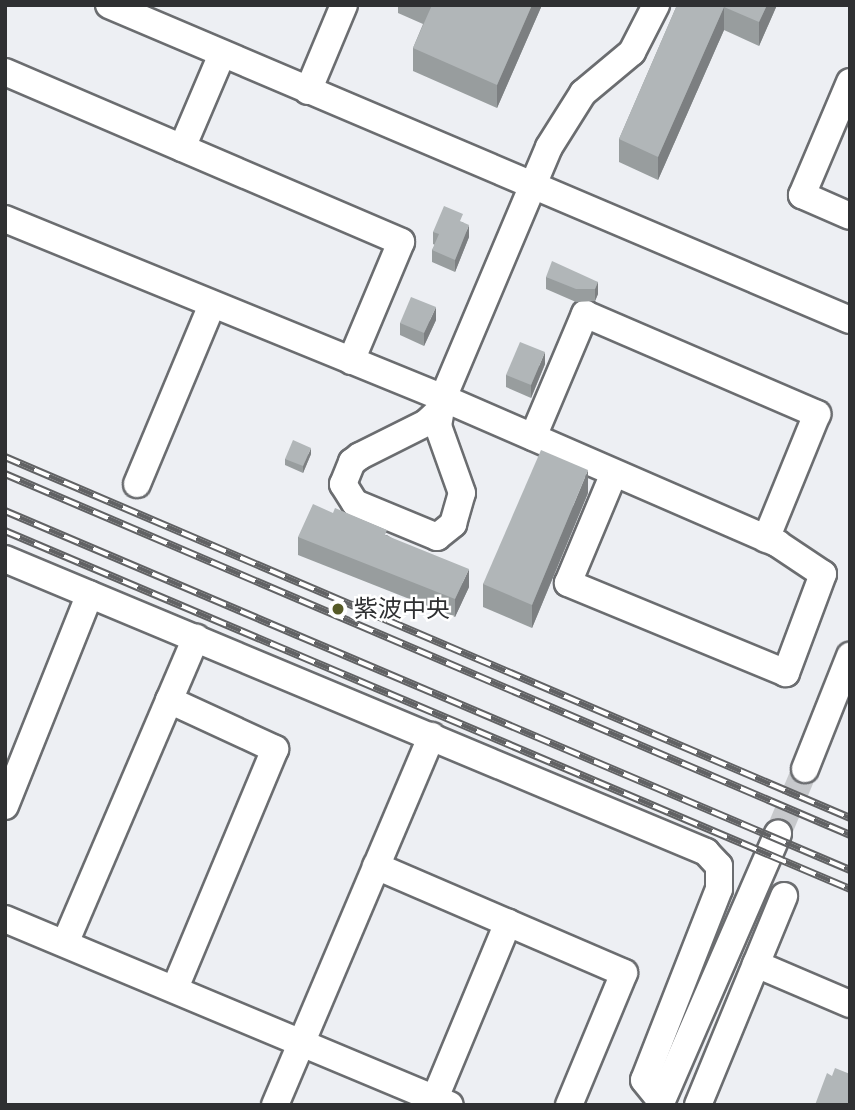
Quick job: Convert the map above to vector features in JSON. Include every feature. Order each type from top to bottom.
[{"type":"street","points":[[109,5],[850,320]]},
{"type":"street","points":[[308,91],[344,5]]},
{"type":"street","points":[[441,404],[426,423],[352,462],[343,484],[355,503],[437,537],[453,524],[462,493],[444,449],[438,426],[441,404],[532,186],[570,109],[632,52],[656,5]]},
{"type":"street","points":[[182,148],[222,54]]},
{"type":"street","points":[[5,72],[401,242],[351,361]]},
{"type":"street","points":[[850,82],[802,195],[850,216]]},
{"type":"street","points":[[5,219],[351,361],[441,404],[533,437],[766,539],[823,574],[786,673],[568,583],[614,473]]},
{"type":"street","points":[[137,484],[212,305]]},
{"type":"street","points":[[533,437],[584,314],[817,414],[766,539]]},
{"type":"street","points":[[5,559],[706,852],[719,866],[719,889],[649,1060],[644,1080],[661,1103]]},
{"type":"street","points":[[5,806],[90,594]]},
{"type":"street","points":[[66,941],[195,638]]},
{"type":"street","points":[[805,769],[850,656]]},
{"type":"street","points":[[169,701],[275,749],[175,988]]},
{"type":"street","points":[[275,1105],[432,736]]},
{"type":"street","points":[[661,1103],[778,834]]},
{"type":"street","points":[[376,866],[624,973],[569,1105]]},
{"type":"street","points":[[698,1105],[784,896]]},
{"type":"street","points":[[5,919],[66,941],[443,1101],[508,923]]},
{"type":"street","points":[[756,964],[850,1004]]},
{"type":"building","points":[[432,5],[532,5],[497,85],[413,48]]},
{"type":"building","points":[[677,5],[767,5],[759,22],[724,7],[658,157],[619,139]]},
{"type":"building","points":[[444,206],[463,214],[460,221],[469,225],[455,260],[432,250],[439,234],[433,232]]},
{"type":"building","points":[[552,261],[598,282],[595,289],[576,289],[546,277]]},
{"type":"building","points":[[411,297],[436,307],[424,333],[400,323]]},
{"type":"building","points":[[520,342],[545,352],[531,385],[506,375]]},
{"type":"building","points":[[293,440],[311,448],[303,466],[285,459]]},
{"type":"building","points":[[541,450],[588,470],[532,605],[483,584]]},
{"type":"building","points":[[313,504],[333,513],[335,508],[387,530],[385,535],[469,569],[455,599],[298,537]]},
{"type":"building","points":[[835,1068],[850,1074],[850,1105],[815,1105],[827,1073],[832,1076]]},
{"type":"tunnel","points":[[778,834],[805,769]]},
{"type":"railway","points":[[5,457],[850,818]]},
{"type":"railway","points":[[5,474],[850,835]]},
{"type":"railway","points":[[5,511],[850,870]]},
{"type":"railway","points":[[5,531],[850,889]]},
{"type":"place","name":"紫波中央","points":[[338,609]]}]
